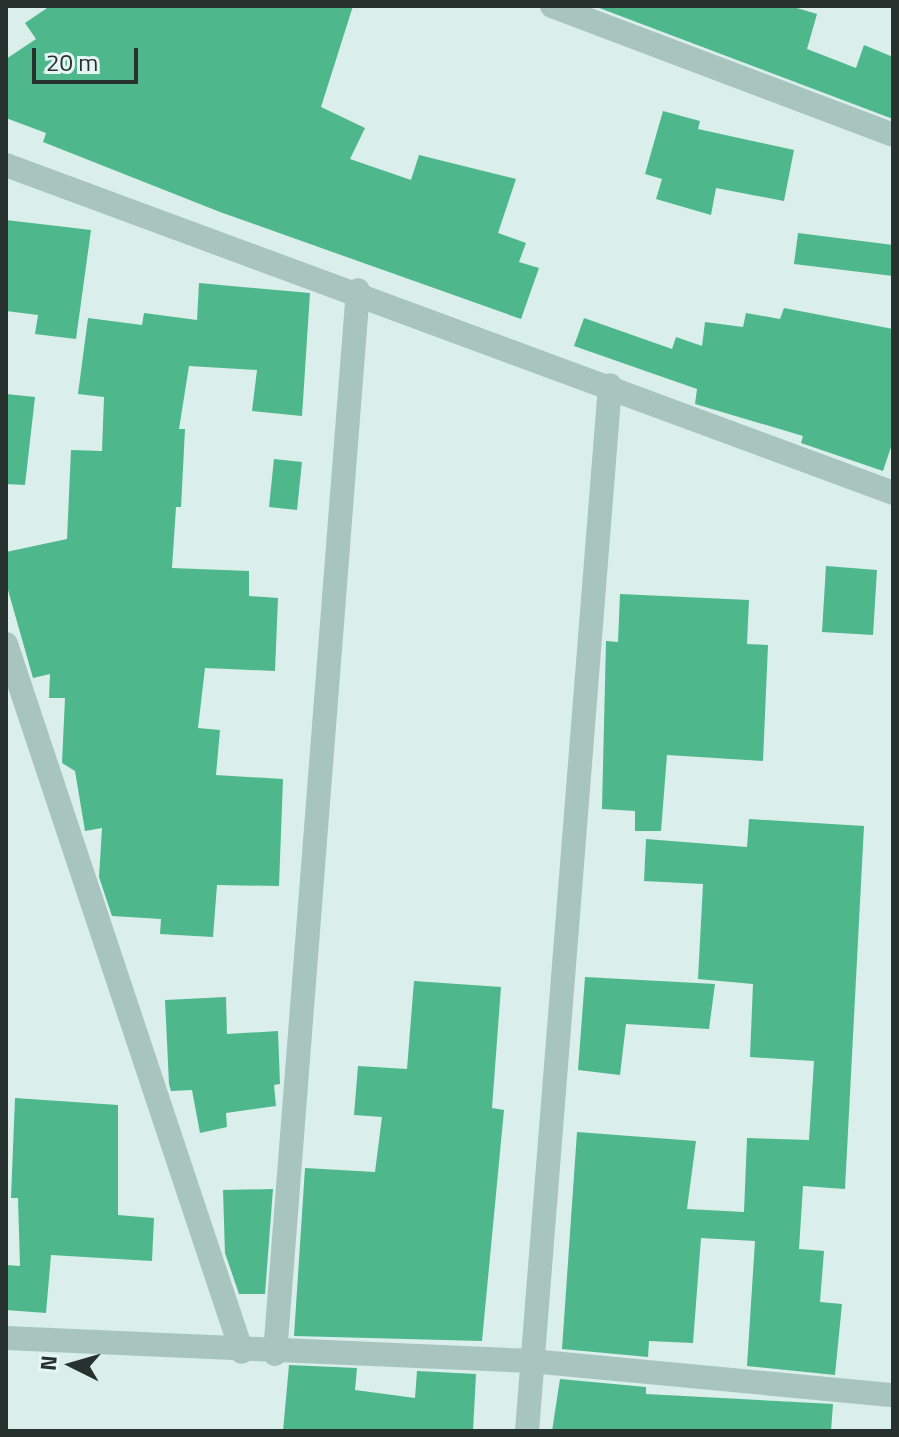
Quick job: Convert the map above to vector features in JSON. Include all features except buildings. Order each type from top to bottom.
[{"type":"street","points":[[552,6],[893,135]]},
{"type":"street","points":[[6,165],[358,290],[893,493]]},
{"type":"street","points":[[275,1354],[358,290]]},
{"type":"street","points":[[527,1431],[610,385]]},
{"type":"street","points":[[6,644],[242,1352]]},
{"type":"street","points":[[6,1338],[275,1354],[531,1361],[893,1395]]}]
